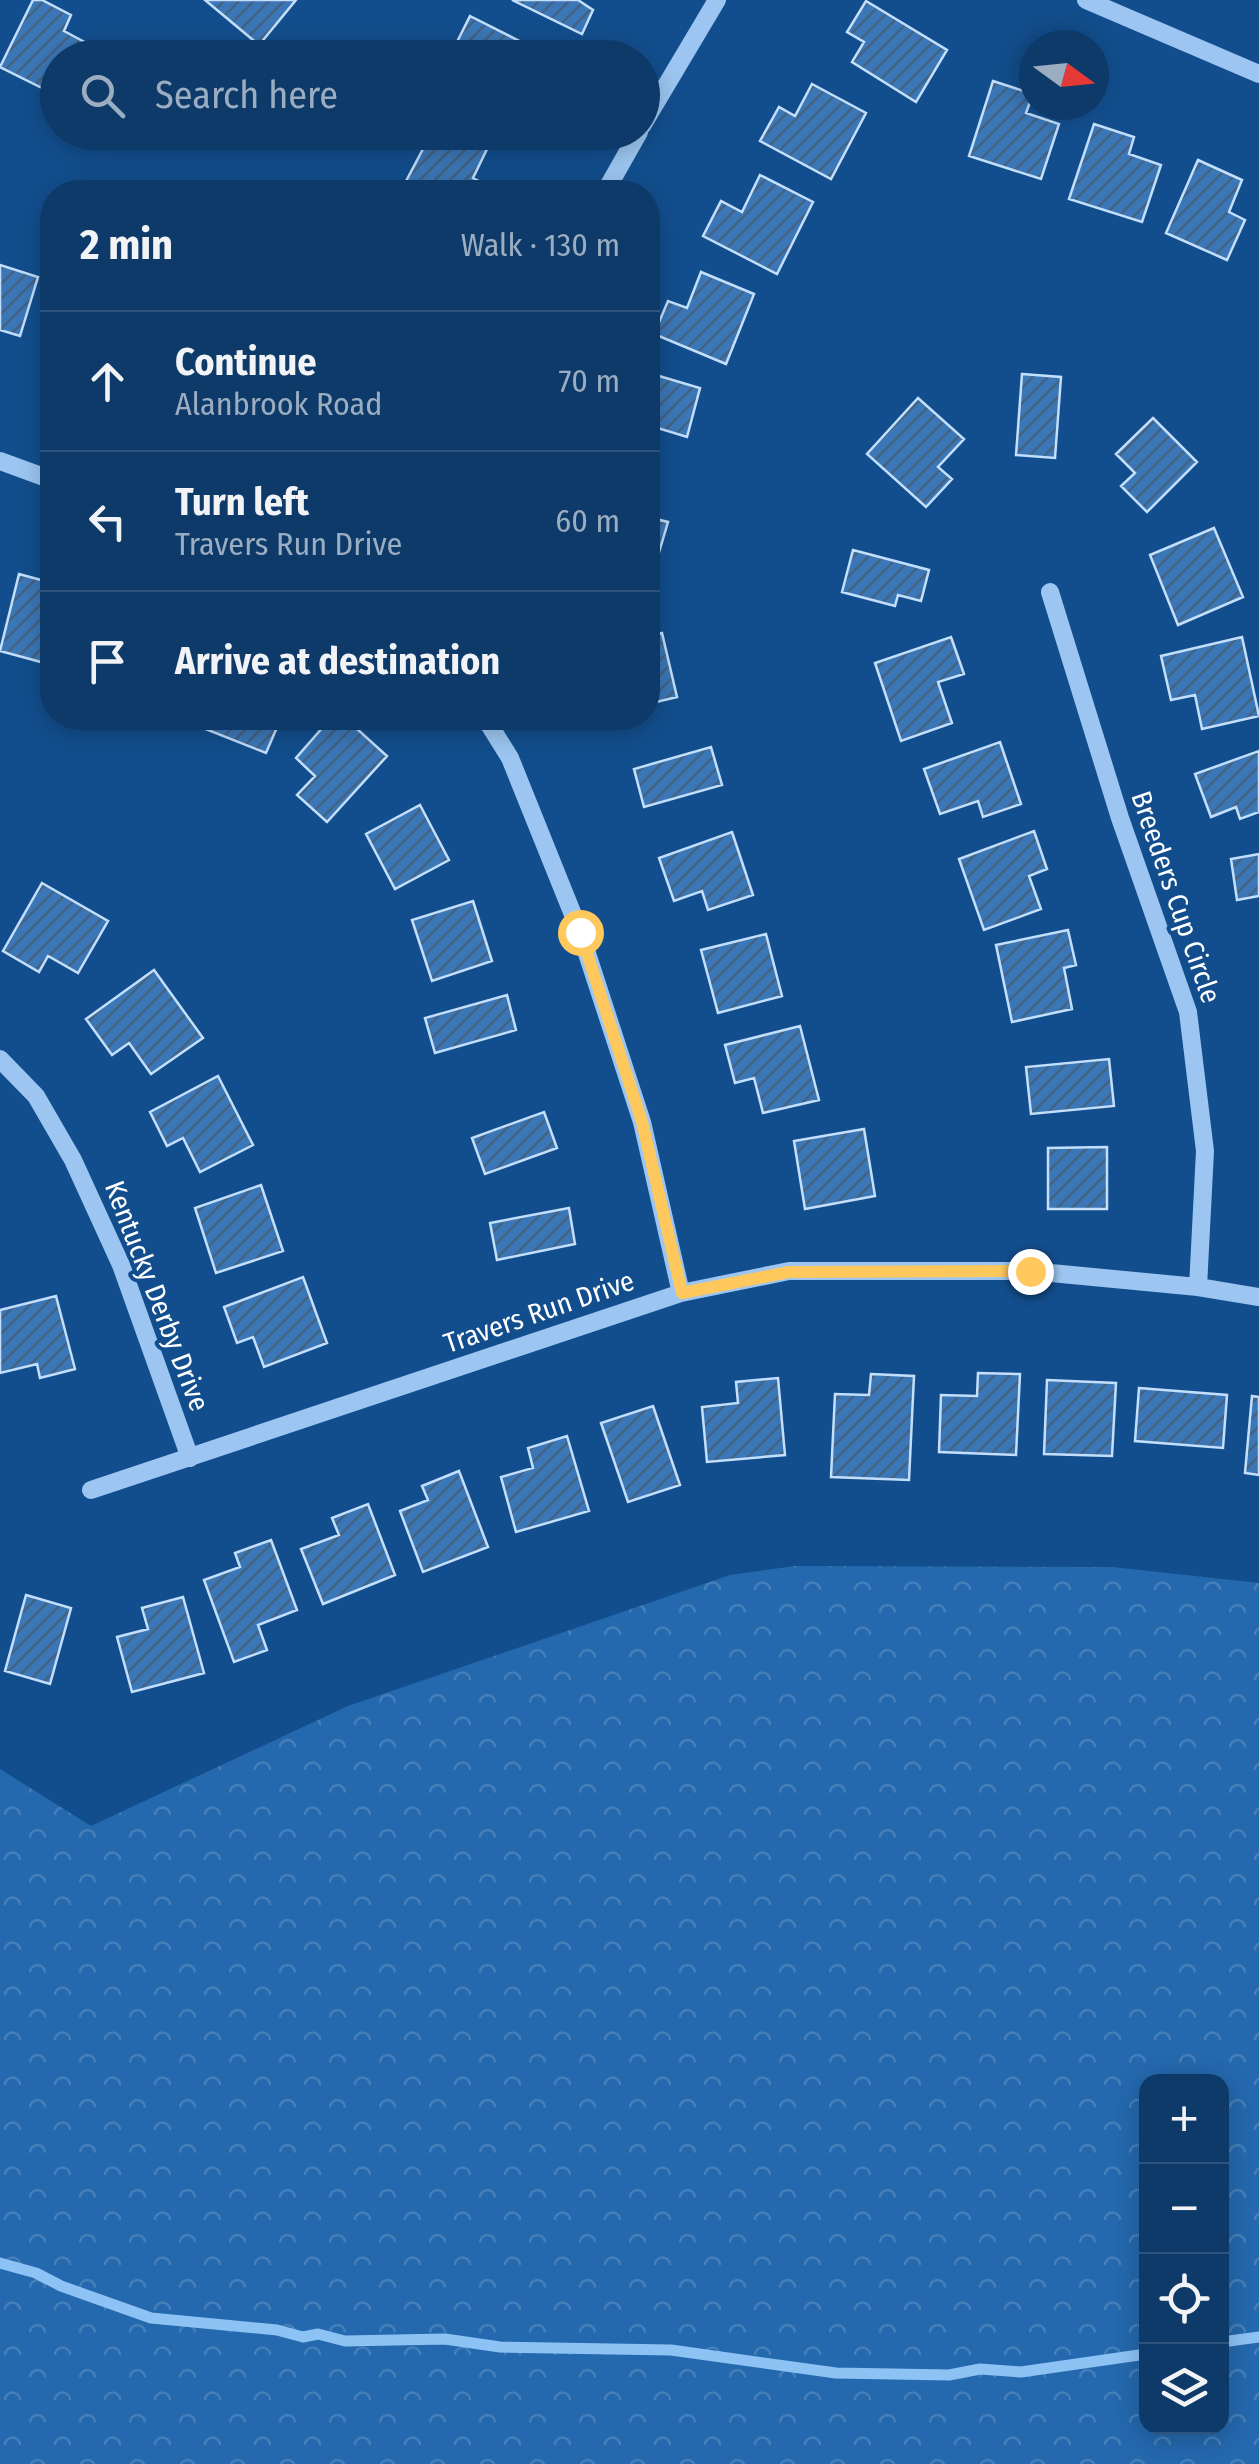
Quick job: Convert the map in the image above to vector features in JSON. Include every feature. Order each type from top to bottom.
[{"type":"street","points":[[660,96],[717,0]]},
{"type":"street","points":[[1086,0],[1259,74]]},
{"type":"street","points":[[612,180],[628,150]]},
{"type":"street","points":[[0,461],[40,476]]},
{"type":"street","name":"Breeders Cup Circle","points":[[1050,592],[1120,818],[1188,1012],[1205,1152],[1198,1287]]},
{"type":"street","points":[[492,730],[510,758],[580,932],[642,1122],[682,1293]]},
{"type":"street","name":"Kentucky Derby Drive","points":[[0,1059],[36,1096],[73,1160],[121,1266],[190,1458]]},
{"type":"street","name":"Travers Run Drive","points":[[91,1490],[682,1293],[789,1272],[1030,1271],[1198,1287],[1259,1297]]},
{"type":"green space","points":[[795,1566],[1112,1567],[1259,1583],[1259,2464],[0,2464],[0,1769],[91,1826],[348,1706],[730,1575]]},
{"type":"building","points":[[33,0],[42,0],[71,15],[64,31],[81,40],[40,40],[40,87],[0,67]]},
{"type":"building","points":[[205,0],[296,0],[263,40],[253,40]]},
{"type":"building","points":[[512,0],[578,0],[593,10],[582,34]]},
{"type":"building","points":[[866,1],[947,50],[916,102],[852,62],[864,42],[847,32]]},
{"type":"building","points":[[470,16],[517,40],[458,40]]},
{"type":"building","points":[[993,81],[1019,89],[1019,120],[1059,124],[1041,179],[969,156]]},
{"type":"building","points":[[812,84],[866,113],[831,179],[760,141],[779,107],[795,116]]},
{"type":"building","points":[[1094,124],[1134,137],[1129,154],[1161,165],[1142,222],[1069,199]]},
{"type":"building","points":[[422,150],[487,150],[473,178],[477,180],[407,180]]},
{"type":"building","points":[[1198,160],[1242,180],[1229,212],[1245,220],[1227,260],[1166,233]]},
{"type":"building","points":[[760,175],[813,202],[777,274],[703,236],[721,201],[742,212]]},
{"type":"building","points":[[0,265],[38,277],[20,336],[0,330]]},
{"type":"building","points":[[701,272],[754,294],[726,364],[660,336],[660,320],[668,301],[687,308]]},
{"type":"building","points":[[1022,374],[1061,377],[1055,458],[1016,455]]},
{"type":"building","points":[[660,376],[700,388],[687,437],[660,429]]},
{"type":"building","points":[[918,398],[964,439],[938,467],[952,479],[926,507],[867,454]]},
{"type":"building","points":[[1153,418],[1197,462],[1147,512],[1121,486],[1135,473],[1116,454]]},
{"type":"building","points":[[660,520],[668,522],[660,549]]},
{"type":"building","points":[[1214,528],[1243,597],[1178,625],[1150,555]]},
{"type":"building","points":[[853,550],[929,570],[921,601],[898,595],[895,606],[842,592]]},
{"type":"building","points":[[19,574],[40,580],[40,662],[0,651]]},
{"type":"building","points":[[660,633],[677,697],[660,701]]},
{"type":"building","points":[[951,637],[964,674],[938,682],[952,723],[901,741],[875,663]]},
{"type":"building","points":[[1242,637],[1259,716],[1202,729],[1195,695],[1171,700],[1161,656]]},
{"type":"building","points":[[208,730],[276,730],[266,753]]},
{"type":"building","points":[[320,730],[358,730],[387,756],[327,822],[297,795],[315,776],[296,758]]},
{"type":"building","points":[[1000,742],[1021,804],[983,817],[978,801],[940,814],[924,769]]},
{"type":"building","points":[[711,747],[722,785],[644,807],[634,769]]},
{"type":"building","points":[[1259,751],[1259,812],[1240,819],[1236,807],[1211,817],[1195,774]]},
{"type":"building","points":[[420,805],[449,860],[395,889],[366,834]]},
{"type":"building","points":[[1034,831],[1047,869],[1029,876],[1041,909],[984,930],[959,859]]},
{"type":"building","points":[[732,832],[753,895],[708,910],[702,891],[674,901],[659,858]]},
{"type":"building","points":[[1259,854],[1259,896],[1237,900],[1231,859]]},
{"type":"building","points":[[42,883],[108,921],[78,973],[48,956],[39,972],[3,951]]},
{"type":"building","points":[[473,901],[492,961],[432,981],[412,920]]},
{"type":"building","points":[[1068,930],[1076,965],[1064,968],[1072,1009],[1012,1022],[996,945]]},
{"type":"building","points":[[766,934],[782,996],[718,1013],[701,950]]},
{"type":"building","points":[[154,970],[203,1038],[151,1074],[129,1043],[112,1055],[86,1019]]},
{"type":"building","points":[[507,995],[516,1030],[435,1053],[425,1018]]},
{"type":"building","points":[[800,1026],[819,1100],[763,1113],[754,1078],[735,1083],[725,1045]]},
{"type":"building","points":[[1109,1059],[1114,1106],[1031,1114],[1026,1067]]},
{"type":"building","points":[[218,1076],[253,1145],[200,1172],[183,1138],[167,1146],[150,1112]]},
{"type":"building","points":[[544,1112],[557,1148],[485,1174],[472,1138]]},
{"type":"building","points":[[864,1129],[875,1196],[805,1209],[794,1141]]},
{"type":"building","points":[[1107,1147],[1107,1209],[1048,1209],[1048,1148]]},
{"type":"building","points":[[261,1185],[283,1251],[216,1273],[195,1208]]},
{"type":"building","points":[[569,1208],[575,1244],[497,1260],[490,1223]]},
{"type":"building","points":[[303,1277],[327,1343],[264,1367],[253,1337],[237,1343],[224,1307]]},
{"type":"building","points":[[56,1296],[75,1369],[40,1378],[37,1364],[0,1373],[0,1310]]},
{"type":"building","points":[[978,1373],[1020,1374],[1016,1455],[939,1452],[941,1395],[977,1396]]},
{"type":"building","points":[[871,1374],[914,1376],[909,1480],[831,1477],[835,1394],[869,1395]]},
{"type":"building","points":[[778,1378],[785,1455],[707,1462],[702,1407],[738,1403],[736,1382]]},
{"type":"building","points":[[1047,1380],[1116,1383],[1112,1456],[1044,1454]]},
{"type":"building","points":[[1139,1388],[1227,1395],[1223,1448],[1135,1441]]},
{"type":"building","points":[[1252,1396],[1259,1397],[1259,1475],[1245,1473]]},
{"type":"building","points":[[653,1406],[680,1485],[628,1502],[601,1423]]},
{"type":"building","points":[[567,1436],[589,1511],[516,1532],[501,1477],[533,1468],[528,1448]]},
{"type":"building","points":[[459,1471],[488,1547],[423,1572],[400,1511],[428,1500],[422,1486]]},
{"type":"building","points":[[368,1504],[395,1575],[323,1604],[301,1549],[339,1535],[332,1518]]},
{"type":"building","points":[[271,1540],[297,1610],[258,1625],[267,1650],[234,1662],[204,1580],[240,1567],[235,1553]]},
{"type":"building","points":[[26,1595],[71,1608],[50,1684],[5,1671]]},
{"type":"building","points":[[183,1597],[204,1673],[132,1692],[117,1637],[148,1629],[142,1608]]},
{"type":"waterway","points":[[0,2263],[151,2318],[277,2330],[303,2337],[318,2334],[345,2341],[445,2339],[500,2347],[671,2350],[836,2373],[949,2375],[980,2369],[1021,2372],[1139,2355]]},
{"type":"waterway","points":[[1229,2341],[1259,2337]]},
{"type":"route","points":[[580,932],[642,1122],[682,1293],[789,1272],[1030,1271]]}]
